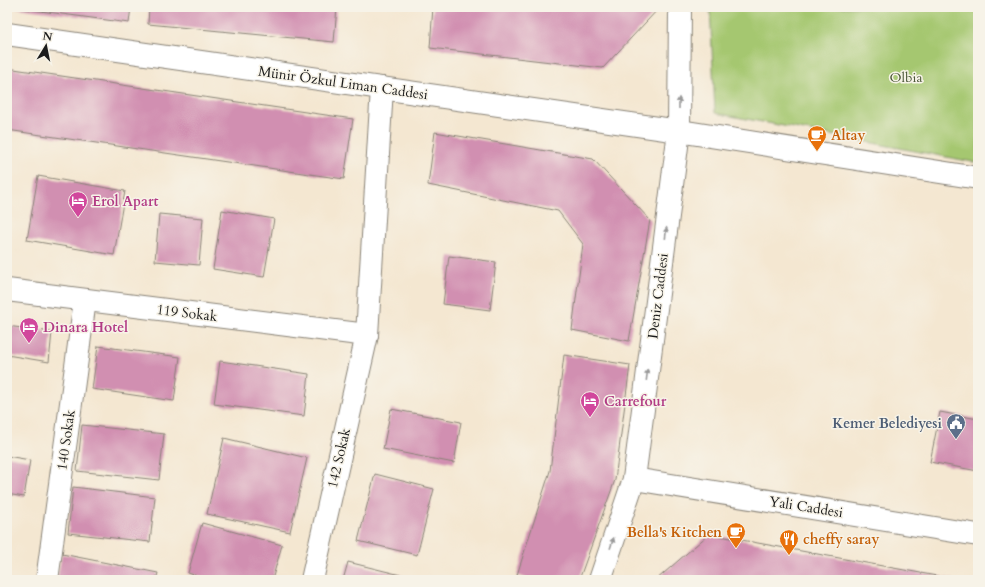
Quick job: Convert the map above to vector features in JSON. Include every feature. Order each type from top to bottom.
[{"type":"street","name":"Deniz Caddesi","points":[[600,580],[634,479],[679,131],[680,7]]},
{"type":"street","name":"Münir Özkul Liman Caddesi","points":[[7,34],[679,131],[978,178]]},
{"type":"street","name":"142 Sokak","points":[[312,580],[367,335],[382,88]]},
{"type":"street","name":"119 Sokak","points":[[7,290],[367,335]]},
{"type":"street","name":"140 Sokak","points":[[47,580],[85,300]]},
{"type":"street","name":"Yali Caddesi","points":[[634,479],[978,535]]},
{"type":"green space","name":"Olbia","points":[[710,7],[978,7],[978,163],[715,113]]},
{"type":"building","points":[[10,7],[131,7],[129,23]]},
{"type":"building","points":[[149,7],[337,7],[334,42],[148,24]]},
{"type":"building","points":[[433,7],[561,7],[597,10],[596,7],[660,7],[603,68],[430,48]]},
{"type":"building","points":[[7,68],[353,119],[344,179],[7,130]]},
{"type":"building","points":[[435,132],[593,159],[650,220],[629,341],[572,330],[583,244],[558,211],[428,185]]},
{"type":"building","points":[[38,176],[125,191],[114,255],[27,240]]},
{"type":"building","points":[[222,210],[274,219],[264,277],[213,269]]},
{"type":"building","points":[[159,214],[203,218],[199,265],[155,261]]},
{"type":"building","points":[[449,256],[496,262],[490,310],[443,304]]},
{"type":"building","name":"Dinara Hotel","points":[[7,326],[52,332],[49,362],[7,355]]},
{"type":"building","points":[[98,346],[180,357],[174,401],[92,389]]},
{"type":"building","name":"Carrefour","points":[[564,355],[630,365],[615,480],[579,580],[531,580],[517,575],[550,471]]},
{"type":"building","points":[[220,361],[309,374],[304,416],[214,404]]},
{"type":"building","points":[[391,409],[461,422],[454,463],[383,449]]},
{"type":"building","name":"Kemer Belediyesi","points":[[940,412],[978,419],[978,471],[930,462]]},
{"type":"building","points":[[82,425],[164,434],[159,480],[77,471]]},
{"type":"building","points":[[224,438],[307,458],[290,532],[207,514]]},
{"type":"building","points":[[7,456],[30,460],[24,497],[7,494]]},
{"type":"building","points":[[375,474],[434,489],[417,555],[358,541]]},
{"type":"building","points":[[73,487],[155,497],[150,542],[68,533]]},
{"type":"building","points":[[202,523],[282,545],[272,580],[211,580],[188,573]]},
{"type":"building","points":[[709,534],[953,579],[953,580],[656,580]]},
{"type":"building","points":[[62,554],[158,573],[156,580],[57,580]]},
{"type":"building","points":[[348,562],[417,579],[417,580],[343,580]]},
{"type":"place","name":"Altay","points":[[817,152]]},
{"type":"place","name":"Erol Apart","points":[[78,218]]},
{"type":"place","name":"Dinara Hotel","points":[[29,344]]},
{"type":"place","name":"Carrefour","points":[[590,418]]},
{"type":"place","name":"Kemer Belediyesi","points":[[956,440]]},
{"type":"place","name":"Bella's Kitchen","points":[[736,549]]},
{"type":"place","name":"cheffy saray","points":[[789,556]]}]
